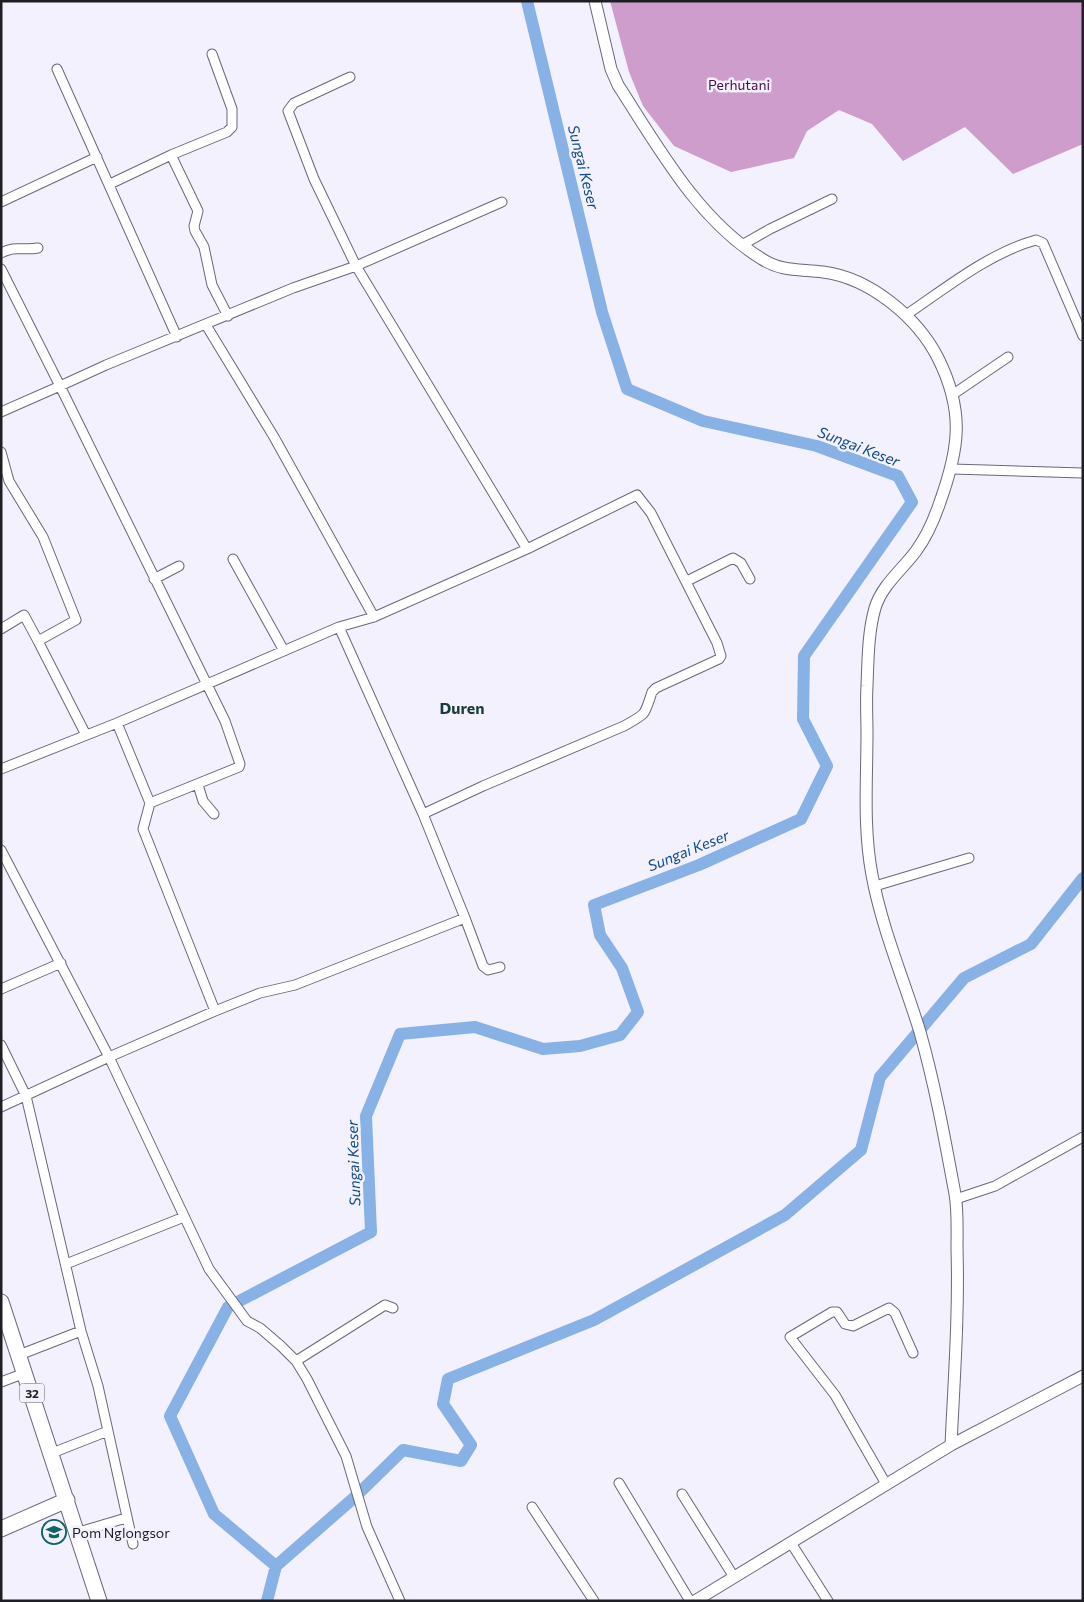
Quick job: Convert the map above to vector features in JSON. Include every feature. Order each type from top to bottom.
[{"type":"highway","name":"32","points":[[1,1302],[5,1327],[19,1355],[52,1453],[61,1502],[78,1532],[99,1601]]},
{"type":"highway","points":[[1,1529],[61,1502]]},
{"type":"street","points":[[595,1],[611,69],[618,85],[681,179],[715,221],[742,245],[777,268],[824,272],[859,283],[889,301],[918,327],[936,353],[952,395],[957,420],[952,469],[934,521],[916,550],[892,579],[875,606],[867,685],[865,795],[868,848],[875,886],[889,943],[920,1034],[931,1076],[956,1199],[958,1280],[951,1445]]},
{"type":"street","points":[[110,184],[171,155],[227,132],[232,127],[232,109],[212,54]]},
{"type":"street","points":[[57,69],[177,337]]},
{"type":"street","points":[[350,77],[294,103],[288,111],[314,179],[356,266],[527,549]]},
{"type":"street","points":[[171,155],[198,211],[194,226],[195,231],[204,247],[212,284],[228,316]]},
{"type":"street","points":[[1,202],[97,157]]},
{"type":"street","points":[[742,245],[770,228],[832,199]]},
{"type":"street","points":[[1,412],[293,288],[356,266],[502,202]]},
{"type":"street","points":[[906,316],[991,260],[1016,246],[1036,240],[1043,243],[1083,336]]},
{"type":"street","points":[[1,253],[14,247],[26,250],[38,248]]},
{"type":"street","points":[[1,269],[225,721],[240,764],[236,768],[198,785],[150,803]]},
{"type":"street","points":[[206,325],[274,437],[374,617]]},
{"type":"street","points":[[952,395],[1008,357]]},
{"type":"street","points":[[1,452],[9,481],[43,537],[76,620],[38,642]]},
{"type":"street","points":[[952,469],[1083,473]]},
{"type":"street","points":[[1,769],[86,735],[283,649],[339,627],[374,617],[527,549],[637,495],[651,513],[686,581],[721,652],[719,659],[656,688],[652,692],[645,712],[624,726],[483,786],[423,814]]},
{"type":"street","points":[[686,581],[733,558],[741,563],[750,578]]},
{"type":"street","points":[[234,559],[283,649]]},
{"type":"street","points":[[154,578],[179,566]]},
{"type":"street","points":[[1,629],[24,615],[86,735]]},
{"type":"street","points":[[339,627],[423,814],[483,966],[488,970],[500,966]]},
{"type":"street","points":[[116,722],[150,803],[143,829],[215,1011]]},
{"type":"street","points":[[198,785],[204,801],[214,814]]},
{"type":"street","points":[[1,850],[109,1058],[209,1269],[247,1321],[271,1337],[296,1361],[307,1379],[339,1441],[367,1526],[400,1601]]},
{"type":"street","points":[[875,886],[969,858]]},
{"type":"street","points":[[1,1107],[215,1011],[260,994],[295,985],[464,918]]},
{"type":"street","points":[[1,989],[61,963]]},
{"type":"street","points":[[1,1045],[26,1096],[81,1331],[98,1386],[133,1544]]},
{"type":"street","points":[[956,1199],[995,1186],[1083,1137]]},
{"type":"street","points":[[66,1264],[184,1217]]},
{"type":"street","points":[[296,1361],[386,1305],[393,1308]]},
{"type":"street","points":[[886,1484],[835,1395],[790,1337],[832,1312],[837,1312],[845,1324],[853,1326],[889,1308],[895,1313],[913,1353]]},
{"type":"street","points":[[19,1355],[81,1331]]},
{"type":"street","points":[[1,1382],[25,1373]]},
{"type":"street","points":[[695,1601],[951,1445],[1083,1376]]},
{"type":"street","points":[[52,1453],[108,1432]]},
{"type":"street","points":[[619,1483],[690,1601]]},
{"type":"street","points":[[682,1494],[734,1577]]},
{"type":"street","points":[[532,1508],[594,1601]]},
{"type":"street","points":[[78,1532],[126,1518]]},
{"type":"street","points":[[791,1543],[828,1601]]},
{"type":"green space","name":"Perhutani","points":[[610,1],[1083,1],[1083,144],[1013,174],[965,127],[903,161],[872,124],[839,110],[807,131],[794,158],[731,172],[674,146],[643,106],[629,72]]},
{"type":"waterway","name":"Sungai Keser","points":[[267,1601],[276,1566],[214,1514],[170,1416],[228,1307],[371,1232],[366,1116],[400,1034],[475,1027],[543,1049],[580,1046],[620,1035],[638,1012],[622,968],[600,935],[594,905],[699,865],[801,819],[827,766],[803,719],[804,656],[912,502],[898,476],[817,446],[703,421],[627,389],[602,312],[527,1]]},
{"type":"waterway","points":[[276,1566],[356,1496],[403,1450],[461,1461],[471,1445],[443,1404],[448,1379],[594,1320],[785,1215],[861,1150],[880,1077],[964,978],[1031,944],[1083,878]]},
{"type":"place","name":"Pom Nglongsor","points":[[54,1532]]},
{"type":"district","name":"Duren","points":[[462,707]]}]
